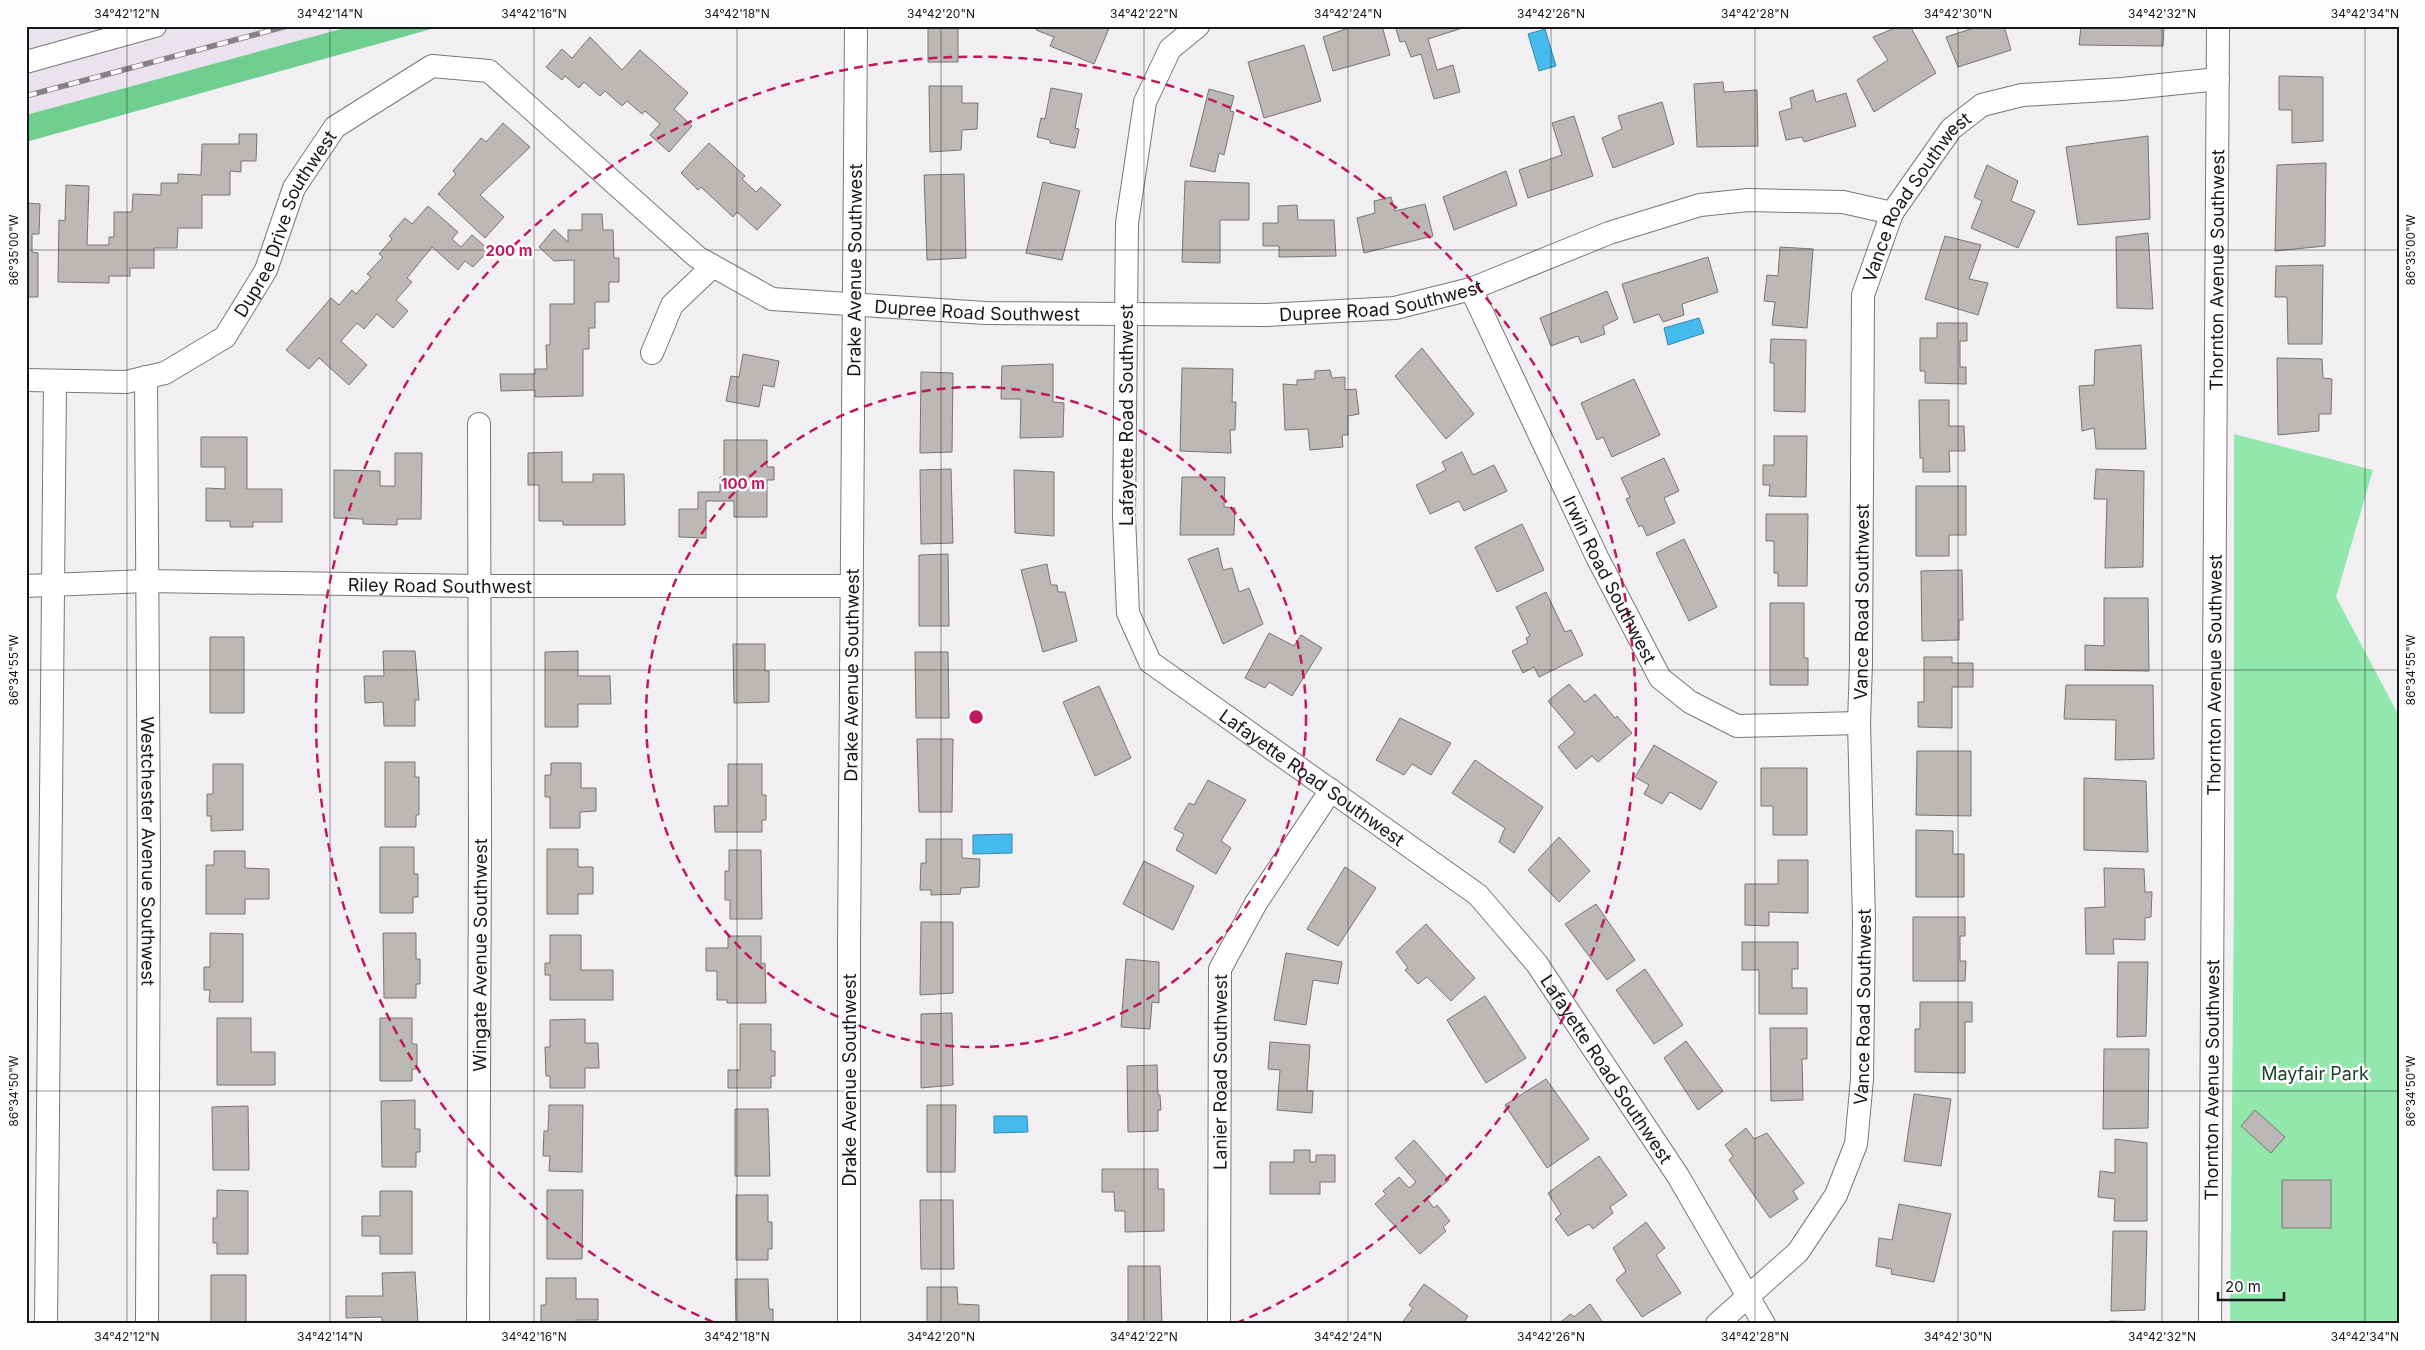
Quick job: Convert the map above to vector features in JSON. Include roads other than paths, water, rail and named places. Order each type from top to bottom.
[{"type":"street","points":[[26,62],[155,26]]},
{"type":"street","name":"Drake Avenue Southwest","points":[[849,1324],[856,26]]},
{"type":"street","name":"Lafayette Road Southwest","points":[[1198,26],[1170,49],[1145,102],[1127,223],[1124,516],[1128,613],[1150,662],[1478,895],[1536,964],[1678,1176],[1764,1324]]},
{"type":"street","name":"Thornton Avenue Southwest","points":[[2210,1324],[2218,26]]},
{"type":"street","name":"Dupree Drive Southwest","points":[[26,380],[126,382],[166,373],[225,337],[266,270],[294,188],[335,127],[432,66],[489,71],[697,257],[772,298],[854,304]]},
{"type":"street","name":"Vance Road Southwest","points":[[1717,1324],[1798,1252],[1836,1196],[1856,1144],[1862,1079],[1864,941],[1858,723],[1861,663],[1863,295],[1892,213],[1951,129],[1982,105],[2022,95],[2122,89],[2218,79]]},
{"type":"street","name":"Dupree Road Southwest","points":[[854,304],[984,313],[1267,315],[1395,308],[1471,290],[1610,233],[1700,205],[1748,200],[1843,202],[1892,213]]},
{"type":"street","points":[[652,353],[672,305],[713,266]]},
{"type":"street","name":"Irwin Road Southwest","points":[[1471,290],[1597,558],[1660,678],[1690,702],[1737,726],[1858,723]]},
{"type":"street","name":"Westchester Avenue Southwest","points":[[146,377],[149,858],[147,1324]]},
{"type":"street","points":[[46,1324],[55,381]]},
{"type":"street","name":"Wingate Avenue Southwest","points":[[478,1324],[479,424]]},
{"type":"street","name":"Riley Road Southwest","points":[[26,586],[146,581],[479,586],[852,586]]},
{"type":"street","name":"Lanier Road Southwest","points":[[1219,1324],[1220,969],[1256,903],[1331,790]]},
{"type":"water","points":[[1545,29],[1556,66],[1539,71],[1528,34]]},
{"type":"water","points":[[1699,318],[1704,333],[1668,345],[1664,328]]},
{"type":"water","points":[[1012,834],[1012,853],[973,854],[973,835]]},
{"type":"water","points":[[994,1116],[1027,1116],[1028,1132],[994,1133]]},
{"type":"railway","points":[[26,96],[287,26]]},
{"type":"park label","name":"Mayfair Park","points":[[2315,1073]]}]
